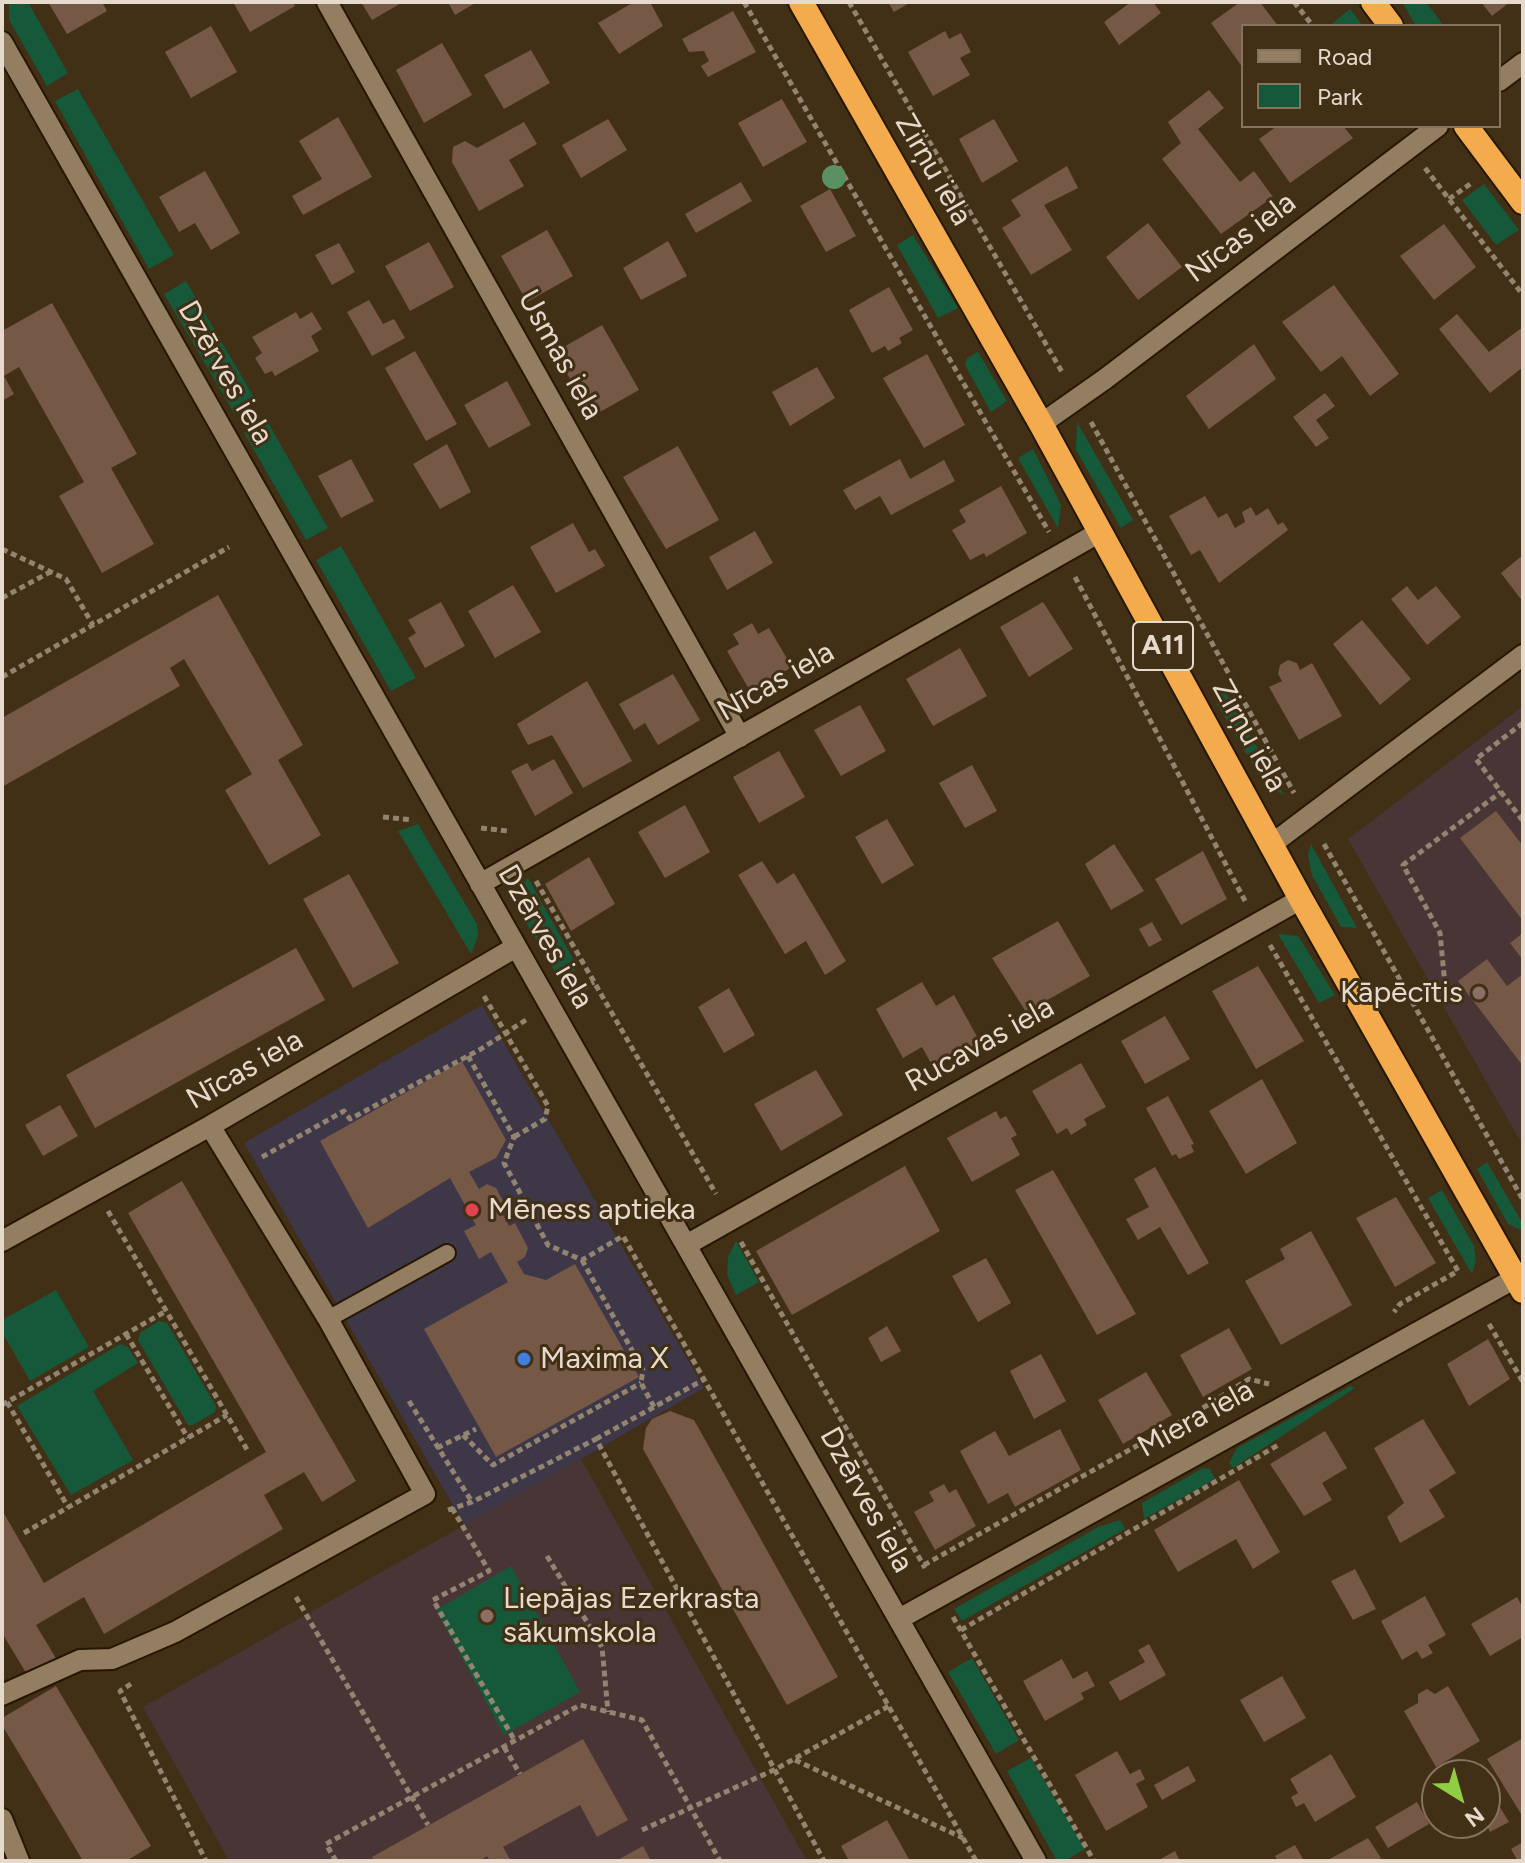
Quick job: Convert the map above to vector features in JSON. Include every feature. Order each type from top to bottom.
[{"type":"highway","name":"Zirņu iela","points":[[801,2],[1041,424],[1301,899],[1521,1281]]},
{"type":"highway","points":[[1373,2],[1390,24]]},
{"type":"highway","points":[[1468,128],[1523,202]]},
{"type":"street","name":"Usmas iela","points":[[327,2],[740,737]]},
{"type":"street","name":"Dzērves iela","points":[[2,42],[1036,1861]]},
{"type":"street","points":[[1501,80],[1523,63]]},
{"type":"street","name":"Nīcas iela","points":[[1041,424],[1105,379],[1435,128]]},
{"type":"street","name":"Nīcas iela","points":[[480,884],[1100,532]]},
{"type":"street","points":[[1272,844],[1523,655]]},
{"type":"street","name":"Rucavas iela","points":[[688,1244],[1301,899]]},
{"type":"street","name":"Nīcas iela","points":[[2,1241],[210,1126],[516,947]]},
{"type":"street","points":[[2,1695],[80,1660],[112,1659],[175,1632],[425,1494],[328,1319],[210,1126]]},
{"type":"street","name":"Miera iela","points":[[899,1619],[1521,1281]]},
{"type":"street","points":[[2,1819],[19,1861]]},
{"type":"lane","points":[[328,1319],[447,1253]]},
{"type":"path","points":[[744,2],[1051,536]]},
{"type":"path","points":[[849,2],[1062,372]]},
{"type":"path","points":[[1294,2],[1311,24]]},
{"type":"path","points":[[1409,147],[1523,295]]},
{"type":"path","points":[[1449,199],[1477,179]]},
{"type":"path","points":[[1091,421],[1294,793]]},
{"type":"path","points":[[2,677],[229,547]]},
{"type":"path","points":[[2,549],[66,579],[93,625]]},
{"type":"path","points":[[2,598],[50,572]]},
{"type":"path","points":[[1072,573],[1243,897]]},
{"type":"path","points":[[1523,723],[1476,759],[1523,821]]},
{"type":"path","points":[[1456,1003],[1445,985],[1440,933],[1403,865],[1501,792]]},
{"type":"path","points":[[383,817],[418,821]]},
{"type":"path","points":[[468,826],[508,831]]},
{"type":"path","points":[[1324,844],[1523,1200]]},
{"type":"path","points":[[534,876],[716,1194]]},
{"type":"path","points":[[1282,964],[1458,1271],[1400,1304],[1390,1318]]},
{"type":"path","points":[[565,997],[594,982]]},
{"type":"path","points":[[478,984],[548,1106],[545,1119],[514,1137],[504,1163],[548,1245],[582,1260],[643,1370],[641,1383],[654,1407]]},
{"type":"path","points":[[255,1148],[260,1158],[344,1111],[350,1119],[468,1056],[531,1016]]},
{"type":"path","points":[[468,1056],[514,1137]]},
{"type":"path","points":[[105,1207],[249,1453]]},
{"type":"path","points":[[582,1260],[623,1236],[976,1861]]},
{"type":"path","points":[[739,1238],[931,1578]]},
{"type":"path","points":[[68,1507],[4,1404],[166,1311]]},
{"type":"path","points":[[1476,1330],[1489,1323],[1523,1382]]},
{"type":"path","points":[[126,1334],[188,1438]]},
{"type":"path","points":[[924,1565],[1190,1416],[1249,1379],[1271,1385]]},
{"type":"path","points":[[439,1515],[472,1502],[596,1439],[703,1380]]},
{"type":"path","points":[[463,1435],[493,1465],[641,1383]]},
{"type":"path","points":[[24,1533],[227,1415]]},
{"type":"path","points":[[408,1464],[476,1429]]},
{"type":"path","points":[[596,1439],[824,1861]]},
{"type":"path","points":[[961,1630],[1283,1442]]},
{"type":"path","points":[[452,1508],[489,1571],[433,1600],[515,1741]]},
{"type":"path","points":[[547,1556],[602,1647],[608,1712]]},
{"type":"path","points":[[307,1586],[293,1593],[428,1825]]},
{"type":"path","points":[[950,1613],[1094,1861]]},
{"type":"path","points":[[133,1683],[120,1691],[206,1861]]},
{"type":"path","points":[[336,1861],[326,1844],[580,1705],[642,1720],[720,1861]]},
{"type":"path","points":[[642,1830],[776,1769],[889,1706]]},
{"type":"path","points":[[504,1747],[520,1774]]},
{"type":"path","points":[[794,1759],[963,1838]]},
{"type":"shaded area","name":"Kāpēcītis","points":[[1523,706],[1523,1146],[1348,839]]},
{"type":"shaded area","points":[[482,1005],[704,1388],[465,1526],[244,1143]]},
{"type":"shaded area","name":"Liepājas Ezerkrasta sākumskola","points":[[581,1459],[807,1861],[229,1861],[143,1707]]},
{"type":"green space","points":[[9,2],[28,2],[68,73],[47,86],[9,20]]},
{"type":"green space","points":[[1402,2],[1426,2],[1442,24],[1415,24]]},
{"type":"green space","points":[[1350,9],[1361,24],[1331,24]]},
{"type":"green space","points":[[78,89],[174,255],[149,269],[55,101]]},
{"type":"green space","points":[[1484,184],[1519,230],[1496,245],[1462,200]]},
{"type":"green space","points":[[913,235],[958,308],[938,318],[897,245]]},
{"type":"green space","points":[[186,281],[255,399],[234,413],[164,294]]},
{"type":"green space","points":[[978,352],[1007,401],[991,412],[965,365],[967,358]]},
{"type":"green space","points":[[266,419],[328,528],[306,540],[244,433]]},
{"type":"green space","points":[[1077,422],[1133,520],[1121,528],[1076,450]]},
{"type":"green space","points":[[1033,449],[1061,505],[1058,528],[1018,458]]},
{"type":"green space","points":[[341,546],[416,678],[391,691],[316,560]]},
{"type":"green space","points":[[1222,686],[1284,795],[1265,786],[1217,704]]},
{"type":"green space","points":[[418,824],[477,924],[478,936],[471,954],[398,831]]},
{"type":"green space","points":[[1311,844],[1357,928],[1341,927],[1312,875],[1308,855]]},
{"type":"green space","points":[[528,878],[576,964],[572,982],[564,987],[520,913],[521,886]]},
{"type":"green space","points":[[1278,934],[1298,936],[1335,995],[1319,1003]]},
{"type":"green space","points":[[1487,1162],[1523,1224],[1523,1231],[1508,1224],[1477,1169]]},
{"type":"green space","points":[[1442,1190],[1474,1246],[1476,1260],[1472,1274],[1428,1198]]},
{"type":"green space","points":[[736,1241],[759,1282],[736,1295],[727,1275],[728,1257]]},
{"type":"green space","points":[[56,1290],[89,1347],[30,1381],[2,1332],[2,1320]]},
{"type":"green space","points":[[159,1321],[167,1323],[216,1406],[215,1412],[193,1425],[188,1425],[138,1340],[140,1333]]},
{"type":"green space","points":[[120,1344],[128,1347],[138,1363],[93,1391],[133,1460],[71,1495],[17,1406]]},
{"type":"green space","points":[[1350,1386],[1355,1388],[1233,1468],[1229,1463],[1237,1448]]},
{"type":"green space","points":[[1203,1468],[1210,1469],[1215,1479],[1144,1519],[1142,1503]]},
{"type":"green space","points":[[1120,1520],[1125,1529],[962,1621],[954,1609],[1098,1527]]},
{"type":"green space","points":[[511,1566],[580,1692],[504,1735],[436,1610]]},
{"type":"green space","points":[[972,1658],[1019,1740],[996,1754],[948,1672]]},
{"type":"green space","points":[[1031,1758],[1085,1849],[1065,1861],[1057,1861],[1007,1771]]},
{"type":"building","points":[[48,2],[102,2],[107,11],[67,34]]},
{"type":"building","points":[[233,2],[293,2],[295,6],[250,32]]},
{"type":"building","points":[[361,2],[403,2],[372,20]]},
{"type":"building","points":[[448,2],[477,2],[455,15]]},
{"type":"building","points":[[634,2],[650,2],[663,26],[619,54],[598,23]]},
{"type":"building","points":[[888,2],[911,2],[894,12]]},
{"type":"building","points":[[1131,2],[1153,2],[1161,13],[1119,45],[1104,22]]},
{"type":"building","points":[[1240,2],[1260,2],[1276,24],[1241,24],[1241,65],[1211,23]]},
{"type":"building","points":[[1481,2],[1510,2],[1492,16]]},
{"type":"building","points":[[733,11],[756,52],[708,77],[701,66],[709,61],[704,51],[689,52],[682,39]]},
{"type":"building","points":[[211,26],[237,72],[191,98],[165,52]]},
{"type":"building","points":[[945,31],[949,39],[961,33],[971,52],[960,58],[970,75],[933,96],[908,52]]},
{"type":"building","points":[[442,43],[472,95],[424,123],[396,70]]},
{"type":"building","points":[[531,50],[550,83],[504,109],[484,75]]},
{"type":"building","points":[[1209,90],[1224,108],[1198,129],[1240,182],[1254,171],[1273,197],[1221,234],[1162,159],[1181,143],[1168,122]]},
{"type":"building","points":[[782,99],[807,142],[763,167],[738,123]]},
{"type":"building","points":[[338,117],[372,177],[303,215],[292,196],[322,179],[299,141]]},
{"type":"building","points":[[608,119],[627,150],[581,178],[562,145]]},
{"type":"building","points":[[994,119],[1018,161],[982,183],[959,139]]},
{"type":"building","points":[[524,122],[537,144],[509,160],[524,186],[479,211],[452,162],[453,147],[465,141],[477,148]]},
{"type":"building","points":[[1274,128],[1345,128],[1353,138],[1290,183],[1259,139]]},
{"type":"building","points":[[1067,166],[1078,188],[1044,205],[1072,250],[1031,275],[1002,228],[1021,216],[1011,200]]},
{"type":"building","points":[[205,171],[240,233],[211,250],[195,223],[179,232],[159,197]]},
{"type":"building","points":[[741,182],[752,201],[696,233],[685,214]]},
{"type":"building","points":[[830,189],[856,236],[826,252],[800,206]]},
{"type":"building","points":[[1148,223],[1182,267],[1138,300],[1106,257]]},
{"type":"building","points":[[1444,224],[1476,267],[1434,300],[1400,256]]},
{"type":"building","points":[[547,230],[573,276],[527,302],[501,256]]},
{"type":"building","points":[[668,241],[687,276],[641,300],[623,268]]},
{"type":"building","points":[[429,242],[454,287],[410,311],[385,266]]},
{"type":"building","points":[[339,243],[355,272],[332,285],[315,255]]},
{"type":"building","points":[[1334,285],[1399,374],[1370,396],[1342,356],[1321,372],[1282,322]]},
{"type":"building","points":[[889,287],[913,330],[899,338],[902,343],[888,351],[885,346],[872,353],[849,310]]},
{"type":"building","points":[[369,300],[383,324],[394,319],[405,338],[372,356],[347,312]]},
{"type":"building","points":[[52,303],[137,454],[111,468],[154,544],[102,573],[59,496],[84,482],[19,367],[4,376],[14,394],[2,401],[2,331]]},
{"type":"building","points":[[296,312],[300,319],[312,312],[322,329],[311,336],[319,351],[275,376],[272,371],[265,374],[255,358],[262,353],[252,337]]},
{"type":"building","points":[[1457,314],[1489,352],[1523,327],[1523,367],[1490,393],[1439,329]]},
{"type":"building","points":[[602,325],[639,390],[591,417],[555,352]]},
{"type":"building","points":[[1254,344],[1276,379],[1209,429],[1186,396]]},
{"type":"building","points":[[415,351],[457,424],[426,441],[385,368]]},
{"type":"building","points":[[927,354],[965,425],[924,448],[883,378]]},
{"type":"building","points":[[817,367],[835,398],[790,426],[772,392]]},
{"type":"building","points":[[507,381],[531,425],[489,448],[464,405]]},
{"type":"building","points":[[1325,393],[1335,406],[1316,420],[1329,438],[1316,447],[1293,417]]},
{"type":"building","points":[[447,444],[471,492],[440,509],[413,464]]},
{"type":"building","points":[[678,446],[719,520],[666,549],[623,477]]},
{"type":"building","points":[[351,459],[374,501],[341,518],[318,476]]},
{"type":"building","points":[[900,459],[910,479],[944,460],[955,481],[891,515],[880,496],[855,510],[843,490]]},
{"type":"building","points":[[1001,486],[1027,533],[986,557],[984,553],[970,560],[952,530],[966,522],[959,510]]},
{"type":"building","points":[[1205,496],[1218,518],[1227,513],[1235,528],[1245,522],[1242,512],[1251,507],[1256,516],[1268,508],[1278,525],[1283,522],[1288,530],[1219,583],[1200,550],[1191,555],[1169,516]]},
{"type":"building","points":[[573,523],[589,552],[595,549],[605,566],[556,593],[530,547]]},
{"type":"building","points":[[755,531],[773,563],[727,590],[709,557]]},
{"type":"building","points":[[1523,555],[1523,602],[1501,573]]},
{"type":"building","points":[[513,585],[541,632],[495,658],[468,611]]},
{"type":"building","points":[[1407,586],[1418,600],[1436,586],[1461,617],[1427,645],[1391,599]]},
{"type":"building","points":[[218,595],[303,745],[278,760],[321,835],[269,865],[225,790],[252,774],[184,659],[170,668],[180,686],[2,787],[2,718]]},
{"type":"building","points":[[441,602],[465,646],[425,668],[408,638],[416,633],[408,620]]},
{"type":"building","points":[[1043,602],[1073,649],[1029,677],[1000,627]]},
{"type":"building","points":[[1362,620],[1411,679],[1380,705],[1333,644]]},
{"type":"building","points":[[752,623],[758,634],[769,628],[792,667],[750,691],[727,651],[739,644],[733,634]]},
{"type":"building","points":[[960,648],[987,696],[933,726],[906,679]]},
{"type":"building","points":[[1288,660],[1297,663],[1300,670],[1312,663],[1342,716],[1299,740],[1269,687],[1282,681],[1278,674],[1280,665]]},
{"type":"building","points":[[673,674],[700,720],[658,745],[645,723],[634,730],[619,704]]},
{"type":"building","points":[[587,681],[632,761],[583,788],[552,735],[528,745],[517,724]]},
{"type":"building","points":[[860,705],[886,751],[841,776],[814,730]]},
{"type":"building","points":[[779,751],[805,797],[759,823],[733,777]]},
{"type":"building","points":[[554,759],[573,793],[535,816],[511,771],[527,763],[532,771]]},
{"type":"building","points":[[972,765],[997,811],[965,828],[939,783]]},
{"type":"building","points":[[685,805],[710,852],[665,878],[638,832]]},
{"type":"building","points":[[1496,811],[1523,846],[1523,921],[1460,838]]},
{"type":"building","points":[[887,819],[914,865],[882,884],[855,837]]},
{"type":"building","points":[[1114,844],[1144,891],[1111,910],[1085,864]]},
{"type":"building","points":[[1203,851],[1227,899],[1181,925],[1155,879]]},
{"type":"building","points":[[589,857],[615,904],[571,931],[545,884]]},
{"type":"building","points":[[762,861],[777,884],[794,873],[846,961],[825,975],[806,941],[785,954],[738,875]]},
{"type":"building","points":[[349,874],[399,963],[353,988],[303,899]]},
{"type":"building","points":[[1058,921],[1090,976],[1026,1012],[992,958]]},
{"type":"building","points":[[1152,922],[1162,940],[1149,947],[1139,929]]},
{"type":"building","points":[[1523,933],[1523,960],[1510,943]]},
{"type":"building","points":[[296,948],[325,1000],[95,1128],[66,1075]]},
{"type":"building","points":[[1487,959],[1507,986],[1523,974],[1523,1066],[1458,981]]},
{"type":"building","points":[[1258,966],[1304,1041],[1256,1069],[1212,991]]},
{"type":"building","points":[[922,982],[936,1006],[954,995],[980,1042],[934,1069],[922,1047],[903,1058],[876,1009]]},
{"type":"building","points":[[729,988],[755,1035],[724,1053],[698,1007]]},
{"type":"building","points":[[1165,1016],[1190,1059],[1145,1084],[1121,1041]]},
{"type":"building","points":[[462,1061],[506,1140],[496,1158],[469,1172],[479,1189],[487,1184],[496,1188],[508,1210],[502,1213],[509,1226],[515,1223],[528,1248],[525,1257],[517,1262],[524,1274],[546,1280],[575,1264],[639,1377],[496,1457],[424,1329],[508,1282],[491,1252],[479,1259],[464,1231],[476,1225],[450,1178],[368,1228],[320,1141]]},
{"type":"building","points":[[1081,1063],[1106,1107],[1084,1119],[1087,1125],[1071,1135],[1067,1128],[1057,1134],[1032,1091]]},
{"type":"building","points":[[816,1070],[843,1115],[781,1151],[754,1104]]},
{"type":"building","points":[[1262,1079],[1297,1143],[1246,1174],[1209,1111]]},
{"type":"building","points":[[1168,1096],[1194,1144],[1191,1145],[1194,1152],[1179,1159],[1176,1154],[1172,1156],[1146,1108]]},
{"type":"building","points":[[60,1105],[78,1136],[43,1156],[25,1125]]},
{"type":"building","points":[[996,1111],[1000,1119],[1006,1116],[1017,1135],[1011,1138],[1020,1155],[972,1182],[947,1138]]},
{"type":"building","points":[[905,1166],[940,1231],[792,1315],[756,1251]]},
{"type":"building","points":[[1155,1167],[1209,1263],[1188,1275],[1160,1227],[1138,1240],[1126,1219],[1149,1207],[1134,1179]]},
{"type":"building","points":[[1053,1170],[1136,1314],[1097,1335],[1015,1190]]},
{"type":"building","points":[[182,1181],[356,1481],[322,1502],[304,1472],[264,1495],[283,1529],[104,1634],[84,1597],[36,1625],[60,1665],[31,1681],[2,1633],[2,1510],[44,1583],[266,1452],[128,1213]]},
{"type":"building","points":[[1396,1197],[1436,1263],[1395,1287],[1356,1218]]},
{"type":"building","points":[[1311,1231],[1352,1305],[1281,1345],[1245,1281],[1285,1259],[1280,1249]]},
{"type":"building","points":[[986,1258],[1011,1303],[978,1322],[952,1276]]},
{"type":"building","points":[[887,1326],[901,1351],[881,1362],[868,1338]]},
{"type":"building","points":[[1229,1328],[1252,1369],[1203,1397],[1180,1355]]},
{"type":"building","points":[[1488,1339],[1510,1379],[1469,1406],[1447,1364]]},
{"type":"building","points":[[1041,1354],[1066,1401],[1034,1419],[1010,1371]]},
{"type":"building","points":[[1146,1372],[1172,1415],[1123,1444],[1098,1400]]},
{"type":"building","points":[[670,1411],[694,1420],[838,1677],[787,1705],[643,1449],[646,1428],[652,1419]]},
{"type":"building","points":[[1423,1419],[1456,1473],[1429,1490],[1445,1517],[1400,1543],[1387,1517],[1404,1503],[1374,1448]]},
{"type":"building","points":[[1060,1429],[1081,1470],[1015,1507],[1008,1493],[988,1504],[960,1451],[995,1431],[1009,1456]]},
{"type":"building","points":[[1325,1431],[1347,1468],[1322,1483],[1332,1500],[1304,1516],[1270,1464]]},
{"type":"building","points":[[1239,1480],[1280,1552],[1253,1569],[1236,1539],[1178,1572],[1154,1530]]},
{"type":"building","points":[[944,1484],[949,1493],[956,1489],[976,1526],[935,1550],[914,1512],[934,1501],[929,1492]]},
{"type":"building","points":[[1355,1569],[1376,1609],[1353,1620],[1331,1581]]},
{"type":"building","points":[[1425,1596],[1446,1635],[1428,1645],[1433,1653],[1422,1659],[1417,1651],[1402,1660],[1381,1621]]},
{"type":"building","points":[[1517,1597],[1523,1608],[1523,1637],[1490,1656],[1471,1624]]},
{"type":"building","points":[[1149,1644],[1166,1675],[1120,1701],[1109,1682],[1145,1662],[1138,1650]]},
{"type":"building","points":[[1062,1659],[1073,1679],[1087,1671],[1095,1686],[1081,1693],[1084,1699],[1045,1721],[1023,1681]]},
{"type":"building","points":[[1282,1676],[1306,1718],[1264,1742],[1240,1700]]},
{"type":"building","points":[[56,1686],[151,1846],[126,1861],[83,1861],[2,1725],[2,1718]]},
{"type":"building","points":[[1448,1686],[1480,1741],[1450,1759],[1431,1759],[1404,1711],[1418,1703],[1418,1694],[1427,1689],[1435,1694]]},
{"type":"building","points":[[1523,1738],[1523,1817],[1501,1782],[1501,1759],[1487,1759]]},
{"type":"building","points":[[583,1739],[628,1820],[597,1837],[580,1805],[503,1847],[511,1861],[490,1861],[487,1856],[479,1861],[374,1861],[372,1857]]},
{"type":"building","points":[[1117,1751],[1130,1774],[1140,1769],[1145,1779],[1136,1784],[1148,1807],[1106,1831],[1075,1775]]},
{"type":"building","points":[[1331,1754],[1356,1797],[1315,1822],[1304,1803],[1296,1807],[1291,1797],[1298,1793],[1290,1779]]},
{"type":"building","points":[[1188,1766],[1196,1781],[1162,1800],[1154,1785]]},
{"type":"building","points":[[1417,1802],[1421,1809],[1421,1829],[1388,1848],[1375,1827]]},
{"type":"building","points":[[1501,1809],[1509,1822],[1501,1826]]},
{"type":"building","points":[[887,1820],[910,1861],[849,1861],[841,1846]]},
{"type":"building","points":[[1368,1838],[1381,1858],[1377,1861],[1326,1861]]},
{"type":"building","points":[[1523,1842],[1523,1861],[1518,1861],[1511,1849]]},
{"type":"building","points":[[1295,1845],[1304,1861],[1278,1861],[1275,1856]]},
{"type":"building","points":[[643,1846],[651,1861],[616,1861]]},
{"type":"building","points":[[1175,1851],[1180,1861],[1157,1861]]},
{"type":"place","name":"Kāpēcītis","points":[[1479,993]]},
{"type":"place","name":"Mēness aptieka","points":[[472,1210]]},
{"type":"place","name":"Maxima X","points":[[524,1359]]},
{"type":"place","name":"Liepājas Ezerkrasta sākumskola","points":[[487,1616]]}]
